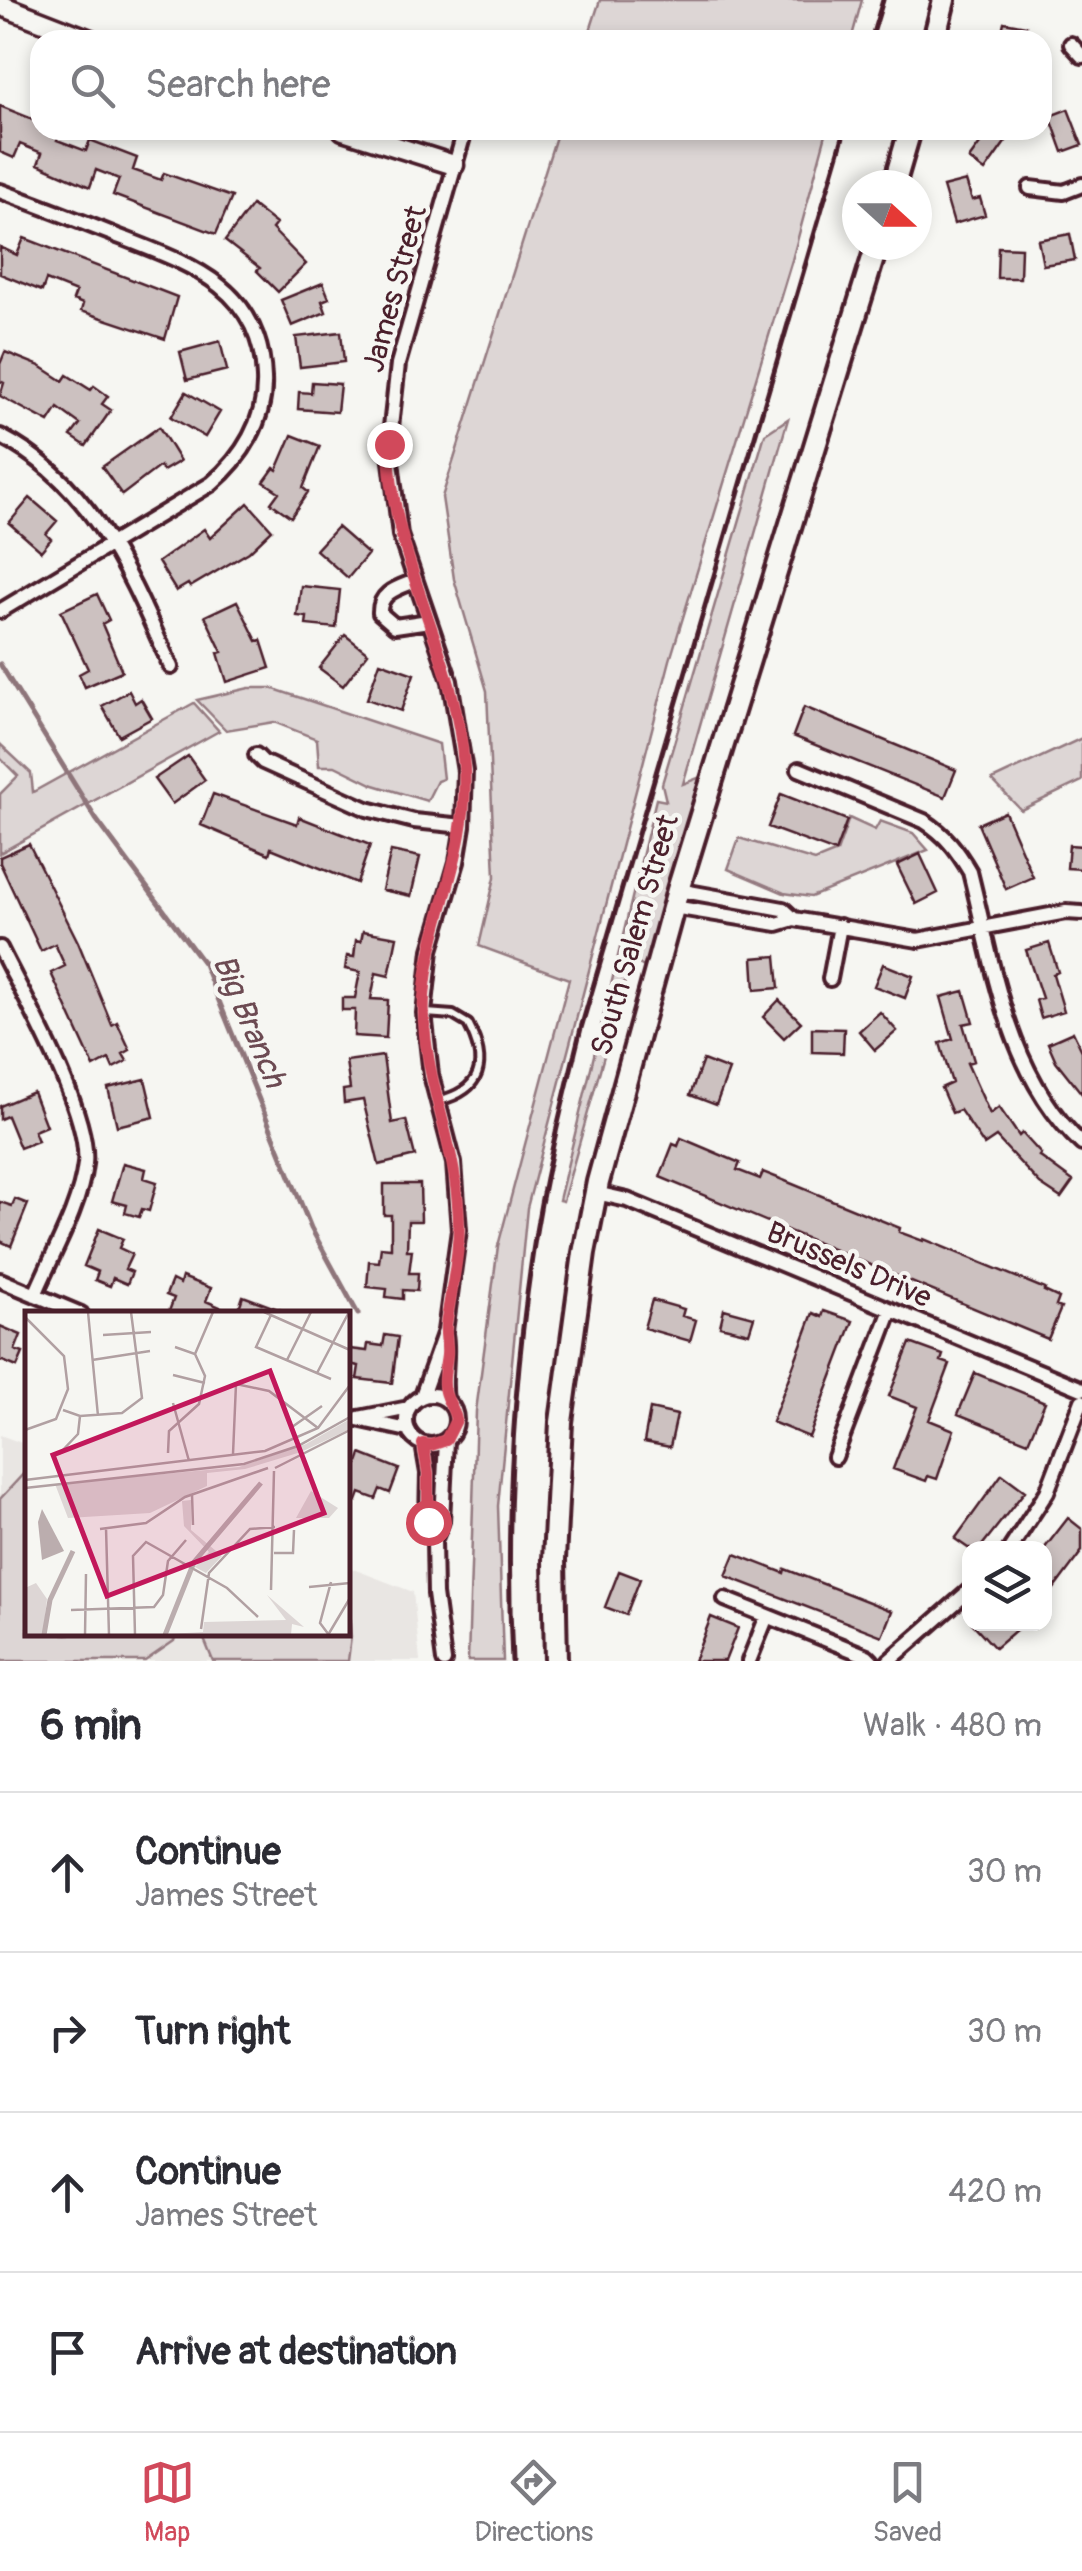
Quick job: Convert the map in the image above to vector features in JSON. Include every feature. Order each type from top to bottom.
[{"type":"main road","points":[[936,30],[944,0]]},
{"type":"main road","points":[[0,5],[64,30]]},
{"type":"main road","points":[[375,140],[454,165]]},
{"type":"main road","points":[[898,170],[907,140]]},
{"type":"main road","name":"South Salem Street","points":[[556,1661],[554,1560],[561,1422],[596,1193],[675,899],[871,260]]},
{"type":"street","points":[[1071,44],[1082,56]]},
{"type":"street","name":"James Street","points":[[422,1396],[445,1331],[454,1283],[459,1210],[454,1163],[427,1053],[424,1013],[431,950],[457,862],[463,826],[462,740],[450,681],[400,535],[389,444],[392,395],[404,338],[462,140]]},
{"type":"street","points":[[1030,188],[1064,192],[1082,185]]},
{"type":"street","points":[[0,191],[200,270],[237,302],[263,363],[263,396],[253,430],[237,458],[211,484],[0,611]]},
{"type":"street","points":[[0,436],[62,479],[90,510],[112,542],[172,667]]},
{"type":"street","points":[[415,581],[383,597],[380,613],[396,626],[429,621]]},
{"type":"street","points":[[256,755],[367,809],[414,821],[463,826]]},
{"type":"street","points":[[799,768],[908,813],[943,834],[958,850],[970,872],[1018,1050],[1045,1104],[1082,1144]]},
{"type":"street","points":[[675,899],[783,908],[794,918],[918,940],[1066,912],[1082,913]]},
{"type":"street","points":[[830,979],[840,926]]},
{"type":"street","points":[[0,948],[76,1108],[86,1146],[80,1186],[35,1294]]},
{"type":"street","name":"Brussels Drive","points":[[596,1193],[627,1200],[1082,1389]]},
{"type":"street","points":[[0,1280],[74,1311]]},
{"type":"street","points":[[835,1457],[891,1310]]},
{"type":"street","name":"James Street","points":[[445,1331],[446,1400]]},
{"type":"street","points":[[408,1430],[409,1408],[422,1396],[435,1395],[446,1400],[456,1420],[446,1440],[442,1520],[434,1541]]},
{"type":"street","points":[[1015,1541],[1047,1492],[1082,1401]]},
{"type":"street","points":[[353,1418],[409,1408]]},
{"type":"street","points":[[353,1418],[408,1430],[423,1444],[446,1440]]},
{"type":"street","points":[[423,1444],[444,1661]]},
{"type":"street","points":[[889,1661],[962,1597]]},
{"type":"street","points":[[725,1599],[872,1661]]},
{"type":"street","points":[[749,1661],[767,1616]]},
{"type":"lane","points":[[424,1013],[454,1015],[468,1024],[478,1067],[477,1077],[466,1092],[437,1101]]},
{"type":"shaded area","points":[[600,0],[862,0],[854,30],[590,30]]},
{"type":"shaded area","points":[[555,140],[824,140],[792,260],[670,660],[527,1208],[498,1506],[503,1661],[468,1661],[476,1411],[498,1246],[569,979],[479,946],[495,877],[487,691],[454,579],[442,497]]},
{"type":"shaded area","points":[[788,419],[683,784],[703,776],[646,968],[631,960],[563,1201],[559,1200],[656,799],[666,801],[662,784],[765,434]]},
{"type":"shaded area","points":[[249,688],[271,688],[439,744],[443,779],[437,781],[427,801],[374,785],[335,766],[319,766],[317,739],[274,722],[226,730],[197,700]]},
{"type":"shaded area","points":[[194,703],[219,731],[0,853],[0,794],[18,776],[0,758],[0,744],[31,773],[33,792]]},
{"type":"shaded area","points":[[1082,738],[1082,781],[1021,810],[992,780]]},
{"type":"shaded area","points":[[849,818],[875,830],[880,821],[913,833],[928,850],[811,897],[784,893],[728,869],[739,838],[815,861],[837,852]]},
{"type":"shaded area","points":[[0,1435],[25,1444],[25,1636],[350,1636],[350,1568],[413,1592],[420,1661],[0,1661]]},
{"type":"shaded area","points":[[25,1472],[25,1636],[175,1636],[174,1641],[145,1661],[0,1661],[0,1499]]},
{"type":"shaded area","points":[[350,1624],[351,1637],[348,1661],[213,1661],[204,1639],[350,1636]]},
{"type":"building","points":[[1004,22],[1026,26],[1025,30],[1002,30]]},
{"type":"building","points":[[0,106],[30,118],[30,140],[57,140],[86,151],[90,140],[137,158],[133,170],[161,180],[164,173],[232,197],[216,234],[113,195],[119,179],[96,170],[90,187],[38,164],[42,153],[20,144],[14,158],[0,152]]},
{"type":"building","points":[[1068,109],[1082,145],[1063,152],[1052,115]]},
{"type":"building","points":[[983,140],[1006,141],[985,171],[969,159]]},
{"type":"building","points":[[966,181],[972,200],[980,198],[985,215],[954,224],[943,187]]},
{"type":"building","points":[[252,205],[276,224],[272,229],[306,264],[278,292],[257,271],[260,268],[225,241]]},
{"type":"building","points":[[1070,234],[1075,260],[1043,265],[1038,240]]},
{"type":"building","points":[[24,238],[177,297],[165,339],[81,311],[83,304],[73,300],[76,292],[46,280],[42,291],[0,274],[0,247],[17,255]]},
{"type":"building","points":[[998,247],[1021,248],[1020,278],[997,278]]},
{"type":"building","points":[[323,283],[329,298],[322,301],[326,312],[292,326],[281,300]]},
{"type":"building","points":[[341,332],[344,362],[300,367],[296,337]]},
{"type":"building","points":[[220,341],[227,370],[187,380],[180,352]]},
{"type":"building","points":[[5,352],[40,366],[63,381],[67,375],[108,396],[102,404],[111,410],[86,446],[71,436],[80,424],[58,408],[49,422],[0,396],[4,383],[0,381],[0,364]]},
{"type":"building","points":[[312,382],[340,384],[337,412],[298,409],[299,392],[311,393]]},
{"type":"building","points":[[186,392],[220,412],[205,437],[171,417]]},
{"type":"building","points":[[159,427],[180,461],[163,471],[160,466],[122,495],[102,467]]},
{"type":"building","points":[[292,435],[320,446],[303,488],[308,492],[291,517],[271,503],[279,492],[264,482],[274,468],[277,470]]},
{"type":"building","points":[[30,498],[57,521],[46,534],[51,539],[41,551],[9,523]]},
{"type":"building","points":[[248,503],[272,530],[249,552],[190,587],[188,584],[176,591],[158,562],[204,529],[210,538]]},
{"type":"building","points":[[337,527],[368,554],[348,578],[316,550]]},
{"type":"building","points":[[301,586],[340,590],[336,628],[306,625],[307,617],[297,616]]},
{"type":"building","points":[[97,594],[109,620],[102,624],[122,671],[85,687],[79,674],[88,669],[61,611]]},
{"type":"building","points":[[237,601],[257,641],[261,640],[270,668],[227,682],[218,653],[222,652],[205,616]]},
{"type":"building","points":[[345,635],[368,653],[343,686],[319,668]]},
{"type":"building","points":[[380,662],[414,674],[401,711],[367,699]]},
{"type":"building","points":[[129,691],[135,703],[141,699],[152,718],[119,736],[102,706]]},
{"type":"building","points":[[804,707],[956,770],[945,797],[793,736]]},
{"type":"building","points":[[188,756],[205,780],[172,804],[154,779]]},
{"type":"building","points":[[213,794],[297,824],[299,817],[370,845],[357,883],[271,848],[269,854],[201,825]]},
{"type":"building","points":[[781,794],[847,820],[835,852],[768,827]]},
{"type":"building","points":[[1005,812],[1033,877],[1006,889],[978,824]]},
{"type":"building","points":[[29,844],[78,942],[112,1025],[117,1022],[130,1050],[123,1054],[127,1061],[113,1068],[109,1059],[94,1067],[51,973],[65,966],[55,944],[41,951],[0,863],[0,857]]},
{"type":"building","points":[[1069,845],[1082,846],[1082,869],[1067,868]]},
{"type":"building","points":[[391,851],[420,857],[411,896],[382,890]]},
{"type":"building","points":[[920,854],[938,893],[916,904],[897,865]]},
{"type":"building","points":[[363,931],[397,937],[389,976],[376,973],[371,999],[388,1000],[386,1038],[354,1036],[355,1010],[342,1010],[342,998],[355,998],[360,972],[345,969],[347,956],[354,957],[356,940],[361,941]]},
{"type":"building","points":[[1049,943],[1064,1011],[1041,1018],[1036,1000],[1042,998],[1026,950]]},
{"type":"building","points":[[776,956],[779,988],[755,990],[753,958]]},
{"type":"building","points":[[883,964],[913,976],[905,998],[874,986]]},
{"type":"building","points":[[964,991],[973,1022],[963,1024],[974,1061],[967,1063],[990,1114],[999,1107],[1039,1156],[1073,1181],[1061,1198],[1040,1184],[996,1137],[984,1145],[960,1110],[952,1113],[941,1088],[952,1083],[940,1043],[953,1039],[941,997]]},
{"type":"building","points":[[779,1000],[801,1022],[784,1038],[763,1017]]},
{"type":"building","points":[[880,1012],[897,1031],[875,1050],[859,1031]]},
{"type":"building","points":[[812,1028],[844,1029],[843,1053],[812,1052]]},
{"type":"building","points":[[1073,1032],[1082,1051],[1082,1094],[1056,1061],[1048,1043]]},
{"type":"building","points":[[383,1056],[392,1123],[406,1120],[415,1156],[379,1165],[363,1100],[344,1103],[343,1090],[350,1089],[346,1061]]},
{"type":"building","points":[[703,1060],[729,1070],[716,1105],[690,1095]]},
{"type":"building","points":[[145,1079],[154,1117],[117,1126],[108,1088]]},
{"type":"building","points":[[33,1092],[46,1126],[34,1131],[38,1141],[20,1148],[7,1116],[0,1119],[0,1106]]},
{"type":"building","points":[[681,1138],[740,1163],[737,1170],[760,1179],[763,1172],[900,1228],[899,1232],[1045,1289],[1059,1298],[1056,1306],[1061,1308],[1048,1339],[660,1177],[673,1144],[678,1146]]},
{"type":"building","points":[[123,1163],[146,1169],[144,1178],[157,1182],[149,1211],[142,1209],[139,1217],[125,1213],[127,1205],[112,1201]]},
{"type":"building","points":[[384,1184],[420,1184],[421,1221],[408,1221],[407,1250],[412,1250],[409,1273],[418,1273],[417,1291],[403,1290],[403,1299],[386,1297],[387,1289],[367,1287],[369,1261],[379,1262],[381,1247],[391,1248],[391,1215],[384,1215]]},
{"type":"building","points":[[15,1199],[28,1204],[11,1246],[0,1241],[0,1202],[12,1206]]},
{"type":"building","points":[[99,1229],[123,1239],[119,1248],[132,1254],[125,1269],[132,1272],[127,1284],[113,1278],[110,1286],[95,1280],[98,1272],[84,1266]]},
{"type":"building","points":[[182,1277],[211,1288],[206,1301],[229,1311],[169,1311],[174,1298],[166,1295],[172,1280],[180,1284]]},
{"type":"building","points":[[243,1296],[283,1311],[238,1311]]},
{"type":"building","points":[[652,1300],[684,1309],[682,1316],[696,1320],[690,1341],[644,1328]]},
{"type":"building","points":[[724,1309],[754,1317],[749,1333],[720,1326]]},
{"type":"building","points":[[824,1311],[853,1321],[809,1437],[772,1422],[813,1313],[822,1317]]},
{"type":"building","points":[[0,1326],[21,1335],[15,1350],[23,1353],[17,1367],[0,1360]]},
{"type":"building","points":[[385,1335],[398,1337],[392,1383],[357,1379],[359,1366],[350,1364],[350,1349],[367,1351],[368,1344],[383,1346]]},
{"type":"building","points":[[910,1343],[943,1355],[941,1361],[950,1364],[929,1420],[954,1430],[937,1479],[928,1476],[926,1481],[893,1469],[917,1407],[889,1396]]},
{"type":"building","points":[[975,1373],[1045,1402],[1028,1442],[958,1414]]},
{"type":"building","points":[[650,1409],[677,1415],[670,1447],[644,1442]]},
{"type":"building","points":[[361,1454],[399,1469],[390,1493],[380,1489],[376,1499],[360,1493],[357,1501],[350,1499],[350,1466],[356,1468]]},
{"type":"building","points":[[1002,1474],[1025,1491],[986,1541],[962,1544],[955,1539]]},
{"type":"building","points":[[1068,1518],[1082,1529],[1082,1551],[1053,1590],[1052,1541]]},
{"type":"building","points":[[735,1554],[892,1611],[882,1636],[726,1576]]},
{"type":"building","points":[[619,1571],[640,1579],[626,1615],[605,1607]]},
{"type":"building","points":[[711,1617],[738,1628],[725,1661],[694,1661]]},
{"type":"building","points":[[979,1631],[1015,1631],[995,1648]]},
{"type":"waterway","name":"Big Branch","points":[[0,664],[96,819],[204,964],[311,1228],[358,1314]]},
{"type":"railway","points":[[874,30],[883,0]]},
{"type":"railway","points":[[512,1661],[510,1507],[516,1404],[533,1251],[548,1167],[581,1028],[842,140]]},
{"type":"route","points":[[389,444],[400,535],[450,681],[465,770],[457,862],[431,950],[424,994],[430,1075],[454,1163],[459,1210],[443,1382],[456,1420],[446,1440],[423,1444],[427,1457],[428,1522]]}]
